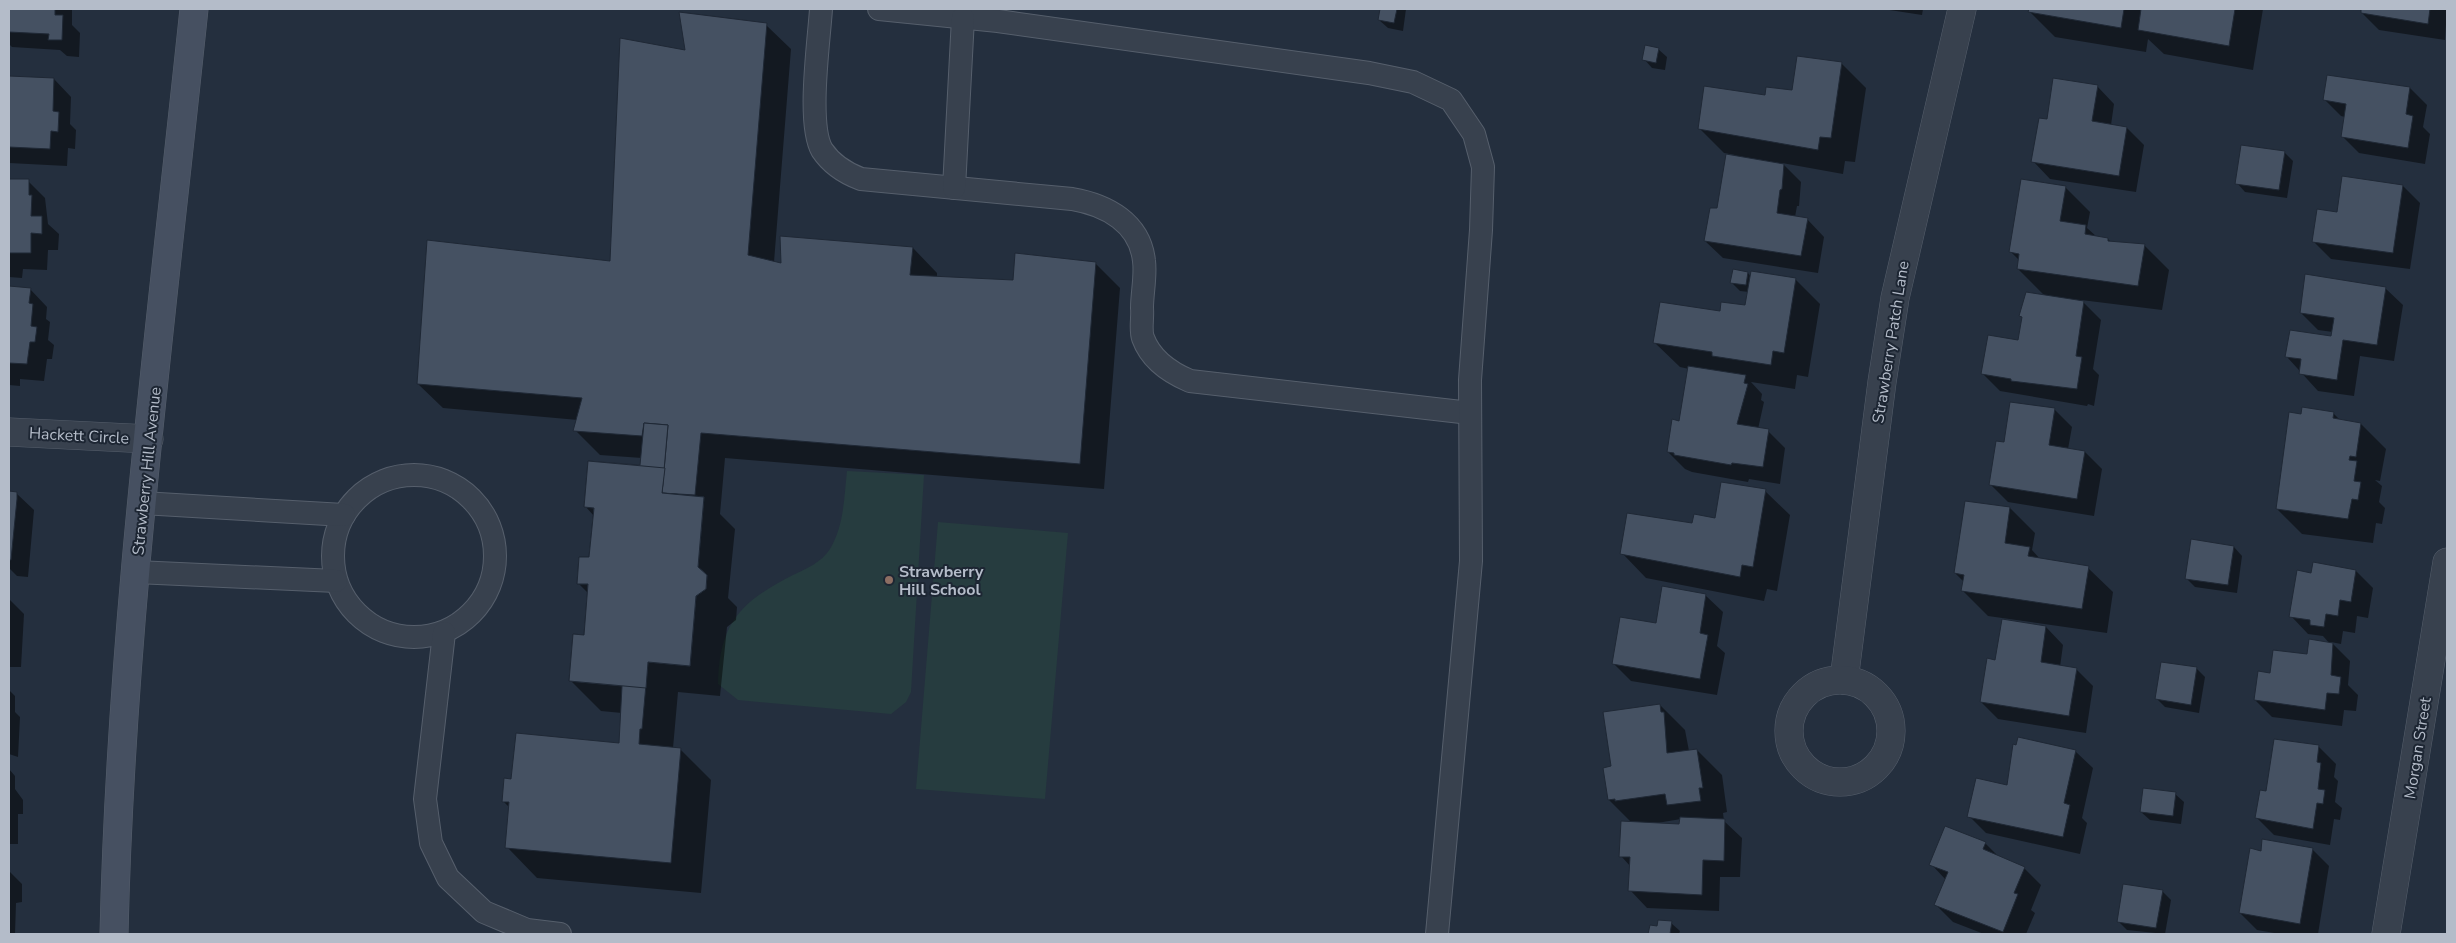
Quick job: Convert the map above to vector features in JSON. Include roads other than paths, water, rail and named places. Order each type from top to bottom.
[{"type":"main road","name":"Strawberry Hill Avenue","points":[[114,934],[116,822],[136,572],[194,9]]},
{"type":"street","name":"Strawberry Patch Lane","points":[[1844,680],[1882,382],[1895,298],[1962,9]]},
{"type":"street","name":"Hackett Circle","points":[[9,432],[149,439]]},
{"type":"street","name":"Morgan Street","points":[[2386,934],[2447,562]]},
{"type":"lane","points":[[822,9],[814,123],[822,149],[843,172],[861,179],[1082,200],[1092,202],[1117,215],[1138,236],[1144,262],[1143,338],[1154,356],[1171,372],[1190,381],[1470,413]]},
{"type":"lane","points":[[879,9],[963,18],[1369,73],[1413,82],[1451,100],[1474,134],[1483,167],[1481,230],[1470,380],[1471,561],[1437,934]]},
{"type":"lane","points":[[954,188],[963,18]]},
{"type":"lane","points":[[416,474],[442,479],[466,493],[485,514],[495,541],[495,569],[486,596],[468,618],[444,633],[415,638],[390,634],[366,623],[348,604],[336,581],[332,556],[336,530],[344,515],[348,507],[367,489],[390,477],[416,474]]},
{"type":"lane","points":[[142,503],[344,515]]},
{"type":"lane","points":[[136,572],[336,581]]},
{"type":"lane","points":[[444,633],[425,799],[431,844],[448,878],[484,912],[527,930],[560,934]]},
{"type":"place","name":"Strawberry Hill School","points":[[889,580]]}]
